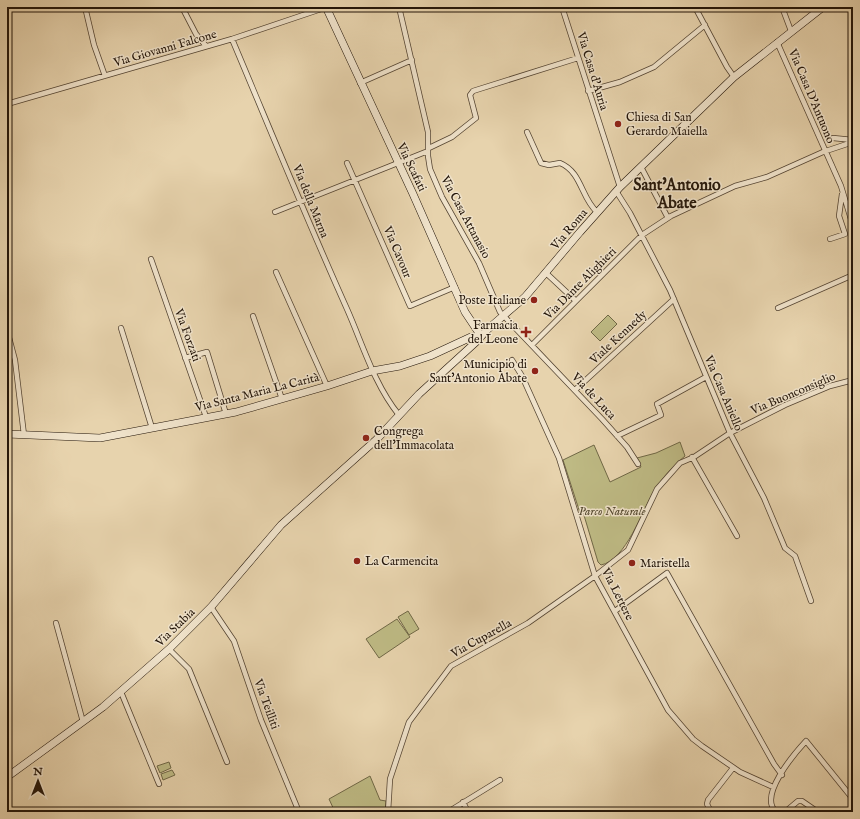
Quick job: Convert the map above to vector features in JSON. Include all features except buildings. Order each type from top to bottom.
[{"type":"main road","name":"Via Scafati","points":[[326,7],[455,287],[465,312],[480,336]]},
{"type":"main road","name":"Via Roma","points":[[339,473],[377,439],[419,394],[476,342],[480,336],[525,297],[618,189],[734,77],[823,7]]},
{"type":"main road","name":"Via Santa Maria La Carità","points":[[7,434],[100,438],[226,414],[327,386],[372,371],[400,366],[430,356],[471,337],[480,336]]},
{"type":"main road","name":"Via Stabia","points":[[7,777],[83,722],[121,692],[169,649],[211,607],[281,525],[339,473]]},
{"type":"street","points":[[85,7],[94,45],[105,76]]},
{"type":"street","points":[[182,7],[196,34],[206,46]]},
{"type":"street","name":"Via Giovanni Falcone","points":[[7,104],[232,39],[326,7]]},
{"type":"street","name":"Via Casa Attanasio","points":[[399,7],[428,132],[430,168],[436,186],[472,247],[503,316]]},
{"type":"street","name":"Via Casa d'Auria","points":[[562,7],[618,189]]},
{"type":"street","points":[[695,7],[734,77]]},
{"type":"street","points":[[782,7],[792,31]]},
{"type":"street","points":[[588,91],[620,82],[654,67],[705,25]]},
{"type":"street","name":"Via della Marna","points":[[232,39],[291,178],[300,203],[357,331],[372,371],[399,415]]},
{"type":"street","name":"Via Casa D'Antuono","points":[[778,42],[826,152],[842,192],[853,226]]},
{"type":"street","points":[[275,212],[398,164],[452,137],[476,118],[470,95],[473,91],[578,58]]},
{"type":"street","points":[[360,83],[412,60]]},
{"type":"street","points":[[527,132],[541,163],[549,165],[560,163],[572,170],[578,178],[591,206],[598,212]]},
{"type":"street","points":[[834,138],[853,141]]},
{"type":"street","name":"Via Dante Alighieri","points":[[532,345],[642,235],[668,218],[735,186],[767,177],[853,141]]},
{"type":"street","name":"Via Cavour","points":[[347,163],[410,306],[455,287]]},
{"type":"street","points":[[641,167],[668,218]]},
{"type":"street","name":"Via Casa Aniello","points":[[618,189],[674,299],[730,433],[764,498],[785,548],[795,556],[811,601]]},
{"type":"street","points":[[830,239],[845,234],[839,216],[842,192]]},
{"type":"street","name":"Via Forzati","points":[[151,259],[206,417]]},
{"type":"street","points":[[276,272],[327,386]]},
{"type":"street","points":[[546,273],[576,301]]},
{"type":"street","points":[[778,308],[853,275]]},
{"type":"street","name":"Viale Kennedy","points":[[575,390],[674,299]]},
{"type":"street","points":[[253,316],[282,399]]},
{"type":"street","name":"Via de Luca","points":[[503,316],[508,318],[617,436],[638,464]]},
{"type":"street","points":[[121,328],[152,428]]},
{"type":"street","points":[[7,330],[15,360],[24,435]]},
{"type":"street","points":[[185,358],[206,352],[226,414]]},
{"type":"street","name":"Via Lettere","points":[[512,360],[522,376],[559,458],[595,576],[668,710],[693,739],[733,768],[774,787]]},
{"type":"street","points":[[617,436],[661,415],[657,404],[706,377]]},
{"type":"street","name":"Via Buonconsiglio","points":[[595,576],[628,550],[657,489],[680,462],[692,457],[730,433],[791,402],[830,386],[853,380]]},
{"type":"street","points":[[692,457],[737,536]]},
{"type":"street","points":[[615,611],[667,573],[774,764],[782,775]]},
{"type":"street","name":"Via Cuparella","points":[[388,812],[390,779],[409,722],[451,666],[528,623],[595,576]]},
{"type":"street","name":"Via Teilliti","points":[[211,607],[234,641],[261,720],[299,812]]},
{"type":"street","points":[[56,623],[83,722]]},
{"type":"street","points":[[169,649],[189,669],[227,762]]},
{"type":"street","points":[[121,692],[159,784]]},
{"type":"street","points":[[776,812],[771,806],[770,802],[774,787],[806,741],[853,799]]},
{"type":"street","points":[[712,812],[707,804],[708,800],[733,768]]},
{"type":"street","points":[[448,812],[500,780]]},
{"type":"street","points":[[785,812],[798,801],[802,801],[818,812]]},
{"type":"street","points":[[463,802],[468,812]]},
{"type":"green space","points":[[608,315],[617,324],[600,341],[591,332]]},
{"type":"green space","name":"Parco Naturale","points":[[680,442],[685,456],[668,472],[657,486],[626,545],[610,561],[601,565],[598,562],[583,512],[580,513],[563,460],[594,445],[610,482],[641,467],[637,458],[656,453]]},
{"type":"green space","points":[[408,611],[419,629],[409,635],[398,617]]},
{"type":"green space","points":[[397,619],[410,637],[379,658],[366,639]]},
{"type":"green space","points":[[169,762],[171,768],[160,773],[157,766]]},
{"type":"green space","points":[[172,770],[175,775],[163,780],[161,774]]},
{"type":"green space","points":[[370,776],[380,800],[386,801],[385,812],[335,812],[329,799]]},
{"type":"place","name":"Chiesa di San Gerardo Maiella","points":[[618,124]]},
{"type":"place","name":"Poste Italiane","points":[[534,300]]},
{"type":"place","name":"Farmacia del Leone","points":[[526,332]]},
{"type":"place","name":"Municipio di Sant'Antonio Abate","points":[[535,371]]},
{"type":"place","name":"Congrega dell'Immacolata","points":[[366,438]]},
{"type":"place","name":"La Carmencita","points":[[357,561]]},
{"type":"place","name":"Maristella","points":[[632,563]]},
{"type":"district","name":"Sant'Antonio Abate","points":[[677,193]]}]
